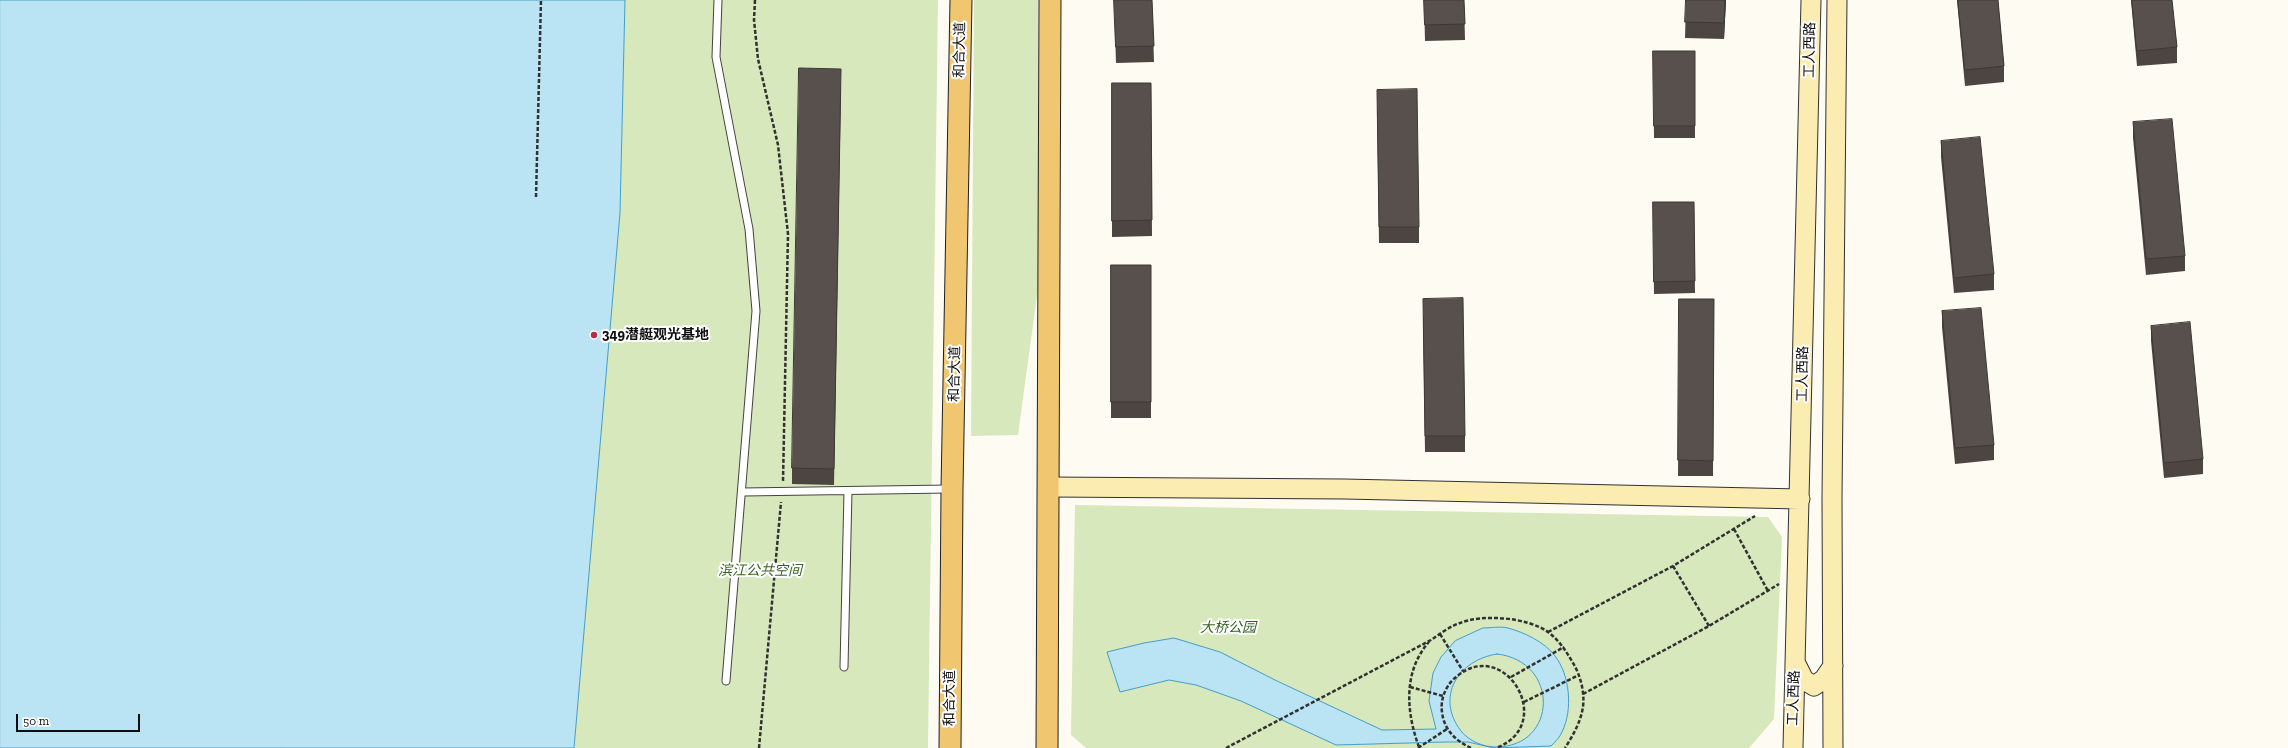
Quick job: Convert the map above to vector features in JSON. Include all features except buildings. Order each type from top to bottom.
[{"type":"main road","name":"和合大道","points":[[950,748],[952,489],[961,0]]},
{"type":"main road","points":[[1047,748],[1050,0]]},
{"type":"main road","name":"工人西路","points":[[1793,748],[1811,0]]},
{"type":"main road","name":"工人西路","points":[[1833,748],[1832,498],[1837,0]]},
{"type":"main road","points":[[1049,487],[1344,488],[1800,499]]},
{"type":"main road","points":[[1796,662],[1804,680],[1814,686],[1824,679],[1833,666]]},
{"type":"main road","points":[[1047,722],[1057,748]]},
{"type":"lane","points":[[718,0],[716,57],[749,229],[756,311],[743,492],[726,681]]},
{"type":"lane","points":[[743,492],[952,489]]},
{"type":"lane","points":[[844,668],[848,491]]},
{"type":"path","points":[[536,197],[541,0]]},
{"type":"path","points":[[755,0],[754,20],[758,58],[778,145],[788,234],[785,460],[759,748]]},
{"type":"path","points":[[1548,632],[1673,566],[1759,514]]},
{"type":"path","points":[[1734,529],[1768,591]]},
{"type":"path","points":[[1673,566],[1708,626]]},
{"type":"path","points":[[1583,694],[1708,626],[1798,573]]},
{"type":"path","points":[[1226,748],[1431,640],[1459,623],[1476,619],[1499,618],[1520,622],[1548,632],[1564,647],[1579,675],[1583,694],[1582,712],[1574,733],[1565,748]]},
{"type":"path","points":[[1440,634],[1462,670]]},
{"type":"path","points":[[1431,640],[1419,653],[1412,670],[1410,687],[1410,715],[1419,747],[1447,729]]},
{"type":"path","points":[[1512,676],[1543,657],[1564,647]]},
{"type":"path","points":[[1471,748],[1460,744],[1447,729],[1442,712],[1442,696],[1454,678],[1462,670],[1476,667],[1488,667],[1500,670],[1512,676],[1519,686],[1525,701],[1522,723],[1516,734],[1505,746],[1496,748]]},
{"type":"path","points":[[1525,701],[1579,675]]},
{"type":"path","points":[[1410,687],[1442,696]]},
{"type":"green space","name":"滨江公共空间","points":[[625,0],[938,0],[928,748],[574,748],[620,213]]},
{"type":"green space","points":[[974,0],[1038,0],[1038,288],[1018,435],[971,436]]},
{"type":"green space","name":"大桥公园","points":[[1075,505],[1768,517],[1782,537],[1774,719],[1749,748],[1086,748],[1071,735]]},
{"type":"water","points":[[0,0],[625,0],[620,213],[574,748],[0,748]]},
{"type":"water","points":[[1505,627],[1533,638],[1551,651],[1564,673],[1567,683],[1569,703],[1568,714],[1562,732],[1559,738],[1551,746],[1494,748],[1468,742],[1336,745],[1241,701],[1196,685],[1169,680],[1120,692],[1107,652],[1144,643],[1174,638],[1220,652],[1277,681],[1382,730],[1436,729],[1429,701],[1433,673],[1441,657],[1455,641],[1483,628]],"holes":[[[1497,654],[1518,660],[1532,671],[1541,687],[1543,703],[1540,719],[1531,733],[1516,743],[1496,747],[1481,745],[1464,735],[1453,718],[1450,705],[1451,693],[1455,682],[1462,672],[1471,664],[1483,658]]]},
{"type":"place","name":"349潜艇观光基地","points":[[594,335]]}]
